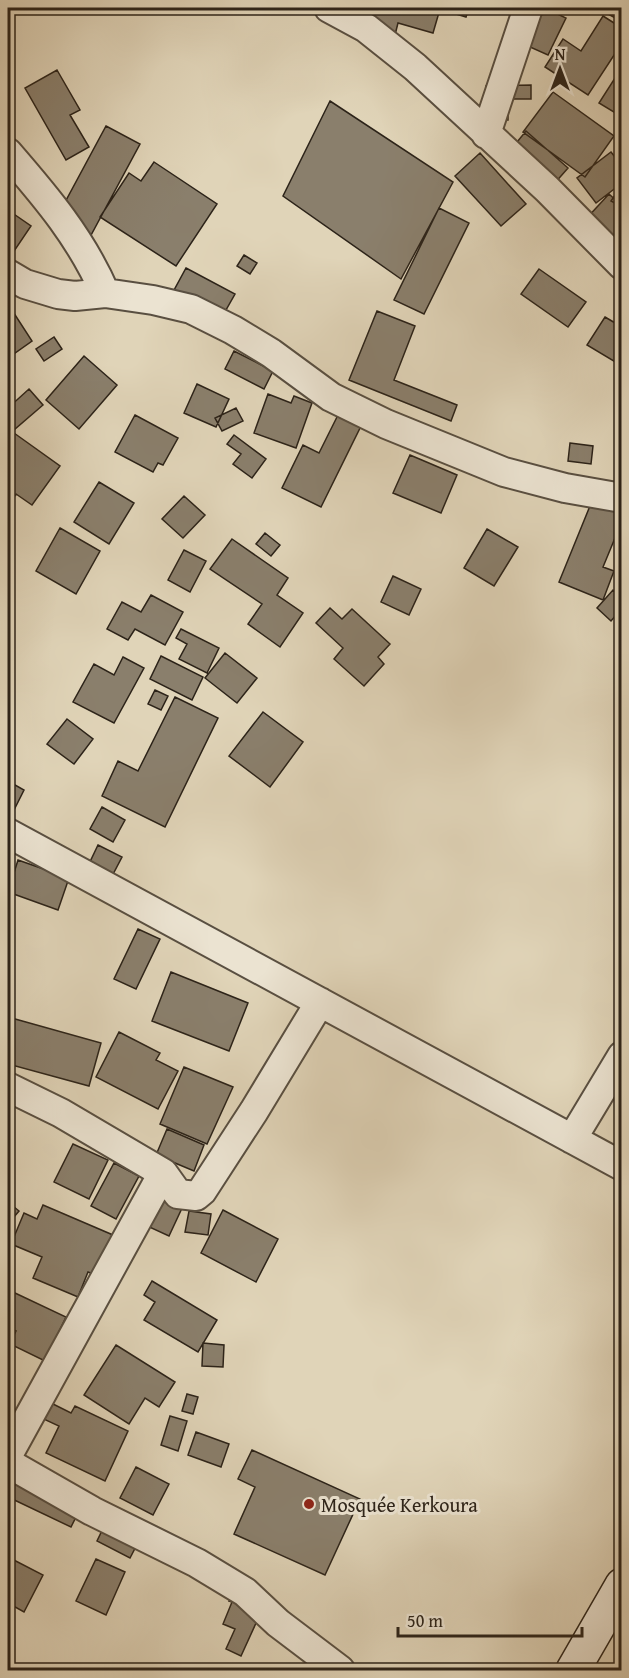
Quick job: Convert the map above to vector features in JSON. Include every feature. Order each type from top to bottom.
[{"type":"main road","points":[[573,1671],[621,1585]]},
{"type":"street","points":[[329,8],[366,28],[394,49],[547,189],[621,265]]},
{"type":"street","points":[[486,134],[528,8]]},
{"type":"street","points":[[8,153],[65,222],[91,261],[105,293]]},
{"type":"street","points":[[8,274],[25,284],[51,293],[75,296],[105,293],[153,300],[191,309],[233,330],[271,353],[331,397],[386,424],[504,472],[565,488],[621,498]]},
{"type":"street","points":[[8,833],[621,1166]]},
{"type":"street","points":[[8,1087],[61,1113],[163,1173],[178,1194],[196,1196],[202,1191],[254,1111],[320,1002]]},
{"type":"street","points":[[573,1139],[621,1056]]},
{"type":"street","points":[[8,1455],[163,1173]]},
{"type":"street","points":[[8,1463],[92,1511],[197,1563],[245,1592],[278,1623],[340,1671]]},
{"type":"building","points":[[364,8],[469,8],[466,17],[440,9],[433,33],[398,23],[395,35],[359,24]]},
{"type":"building","points":[[538,8],[545,8],[566,18],[548,55],[521,43]]},
{"type":"building","points":[[597,8],[622,8],[622,20],[621,21]]},
{"type":"building","points":[[603,16],[622,28],[622,43],[588,95],[545,67],[563,39],[581,51]]},
{"type":"building","points":[[57,70],[80,110],[70,115],[89,147],[66,160],[25,88]]},
{"type":"building","points":[[615,78],[622,82],[622,117],[599,103]]},
{"type":"building","points":[[531,85],[531,99],[508,99],[508,120],[492,120],[486,106],[486,86]]},
{"type":"building","points":[[553,92],[614,136],[585,177],[523,132]]},
{"type":"building","points":[[330,101],[453,182],[401,279],[283,196]]},
{"type":"building","points":[[106,126],[140,144],[90,237],[56,219]]},
{"type":"building","points":[[526,131],[568,168],[554,184],[513,147]]},
{"type":"building","points":[[611,152],[622,166],[622,183],[596,203],[577,178]]},
{"type":"building","points":[[480,153],[526,204],[501,226],[455,176]]},
{"type":"building","points":[[154,162],[217,204],[176,266],[100,217],[129,173],[141,181]]},
{"type":"building","points":[[622,185],[622,207],[611,201]]},
{"type":"building","points":[[609,194],[622,206],[622,253],[585,220]]},
{"type":"building","points":[[439,208],[469,223],[424,314],[394,300]]},
{"type":"building","points":[[8,210],[31,226],[8,260]]},
{"type":"building","points":[[244,255],[257,263],[250,274],[237,266]]},
{"type":"building","points":[[186,268],[235,294],[222,317],[173,292]]},
{"type":"building","points":[[539,269],[586,302],[568,327],[521,294]]},
{"type":"building","points":[[8,304],[32,341],[8,358]]},
{"type":"building","points":[[377,311],[415,326],[394,380],[457,405],[451,421],[349,380]]},
{"type":"building","points":[[605,317],[622,327],[622,366],[587,345]]},
{"type":"building","points":[[54,337],[62,349],[44,361],[36,349]]},
{"type":"building","points":[[234,351],[273,371],[264,389],[225,369]]},
{"type":"building","points":[[84,356],[117,385],[79,429],[46,400]]},
{"type":"building","points":[[197,384],[229,399],[216,427],[184,413]]},
{"type":"building","points":[[29,389],[43,405],[8,435],[8,408]]},
{"type":"building","points":[[268,394],[291,403],[294,396],[312,403],[296,448],[254,433]]},
{"type":"building","points":[[236,408],[243,421],[222,431],[215,418]]},
{"type":"building","points":[[135,415],[178,438],[163,465],[158,463],[153,472],[115,452]]},
{"type":"building","points":[[338,415],[361,426],[321,507],[282,488],[303,445],[319,453]]},
{"type":"building","points":[[14,433],[60,466],[32,505],[16,494],[11,502],[8,500],[8,442]]},
{"type":"building","points":[[234,435],[266,459],[252,478],[233,464],[241,454],[227,444]]},
{"type":"building","points":[[570,443],[593,446],[591,464],[568,461]]},
{"type":"building","points":[[410,455],[457,475],[441,513],[393,493]]},
{"type":"building","points":[[99,482],[134,503],[109,544],[74,522]]},
{"type":"building","points":[[184,496],[205,515],[183,538],[162,519]]},
{"type":"building","points":[[592,501],[622,513],[622,521],[603,567],[614,571],[603,600],[559,582]]},
{"type":"building","points":[[60,528],[100,551],[76,594],[36,571]]},
{"type":"building","points":[[487,529],[518,547],[494,586],[464,568]]},
{"type":"building","points":[[265,533],[280,545],[271,556],[256,544]]},
{"type":"building","points":[[232,539],[288,578],[277,595],[303,613],[280,647],[248,624],[262,604],[210,569]]},
{"type":"building","points":[[184,550],[206,561],[190,592],[168,580]]},
{"type":"building","points":[[393,576],[421,589],[409,615],[381,602]]},
{"type":"building","points":[[613,590],[622,598],[622,608],[611,621],[597,608]]},
{"type":"building","points":[[151,595],[183,612],[165,645],[135,629],[128,640],[107,629],[122,602],[141,612]]},
{"type":"building","points":[[330,608],[342,619],[352,609],[390,644],[378,657],[384,664],[364,686],[334,659],[343,648],[316,623]]},
{"type":"building","points":[[181,629],[219,648],[207,673],[179,659],[187,644],[176,638]]},
{"type":"building","points":[[225,653],[257,678],[237,703],[205,678]]},
{"type":"building","points":[[161,656],[203,677],[192,700],[150,679]]},
{"type":"building","points":[[123,657],[144,668],[114,723],[73,702],[94,664],[114,675]]},
{"type":"building","points":[[155,690],[168,696],[161,710],[148,704]]},
{"type":"building","points":[[175,697],[218,718],[165,827],[102,796],[118,761],[138,771]]},
{"type":"building","points":[[263,712],[303,742],[270,787],[229,756]]},
{"type":"building","points":[[67,719],[93,739],[74,764],[47,744]]},
{"type":"building","points":[[8,781],[24,790],[8,822]]},
{"type":"building","points":[[102,807],[125,820],[113,842],[90,829]]},
{"type":"building","points":[[98,845],[122,857],[111,878],[88,866]]},
{"type":"building","points":[[18,860],[69,878],[58,910],[8,892]]},
{"type":"building","points":[[138,929],[160,939],[136,989],[114,979]]},
{"type":"building","points":[[171,972],[248,1003],[229,1051],[152,1021]]},
{"type":"building","points":[[8,1017],[101,1043],[89,1086],[8,1064]]},
{"type":"building","points":[[119,1032],[160,1053],[156,1060],[178,1071],[158,1109],[96,1077]]},
{"type":"building","points":[[184,1067],[233,1087],[207,1144],[160,1124]]},
{"type":"building","points":[[167,1129],[204,1145],[194,1171],[156,1155]]},
{"type":"building","points":[[73,1144],[108,1160],[89,1199],[54,1182]]},
{"type":"building","points":[[114,1163],[139,1176],[116,1219],[91,1206]]},
{"type":"building","points":[[154,1177],[189,1193],[169,1236],[134,1220]]},
{"type":"building","points":[[8,1202],[19,1211],[8,1224]]},
{"type":"building","points":[[43,1205],[113,1235],[96,1275],[88,1272],[78,1297],[33,1278],[42,1257],[11,1244],[24,1213],[37,1219]]},
{"type":"building","points":[[223,1210],[278,1239],[256,1282],[201,1253]]},
{"type":"building","points":[[189,1211],[211,1214],[208,1235],[185,1232]]},
{"type":"building","points":[[152,1281],[217,1320],[198,1352],[144,1320],[155,1302],[144,1295]]},
{"type":"building","points":[[15,1293],[66,1317],[45,1361],[10,1344],[16,1331],[8,1328],[8,1308]]},
{"type":"building","points":[[203,1343],[224,1345],[223,1367],[202,1366]]},
{"type":"building","points":[[116,1345],[175,1382],[159,1407],[145,1398],[129,1424],[84,1395]]},
{"type":"building","points":[[187,1394],[198,1397],[193,1414],[182,1411]]},
{"type":"building","points":[[43,1399],[71,1413],[75,1406],[128,1431],[105,1481],[46,1453],[59,1426],[35,1415]]},
{"type":"building","points":[[170,1416],[187,1421],[178,1451],[161,1445]]},
{"type":"building","points":[[196,1432],[229,1444],[221,1467],[188,1455]]},
{"type":"building","points":[[252,1450],[360,1499],[325,1575],[234,1534],[255,1487],[238,1479]]},
{"type":"building","points":[[8,1462],[85,1499],[71,1527],[8,1497]]},
{"type":"building","points":[[136,1467],[169,1484],[153,1515],[120,1498]]},
{"type":"building","points":[[110,1514],[144,1531],[130,1558],[97,1541]]},
{"type":"building","points":[[8,1557],[43,1575],[24,1612],[8,1603]]},
{"type":"building","points":[[96,1559],[125,1572],[106,1615],[76,1601]]},
{"type":"building","points":[[232,1596],[262,1610],[241,1656],[226,1649],[235,1629],[223,1624],[232,1602],[229,1601]]},
{"type":"place","name":"Mosquée Kerkoura","points":[[309,1504]]}]
